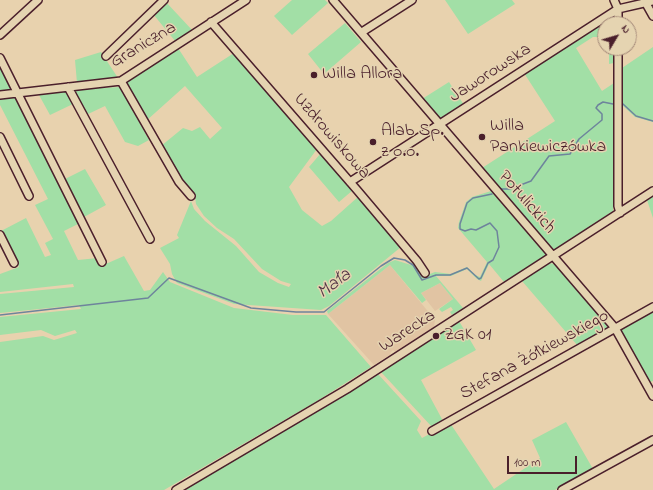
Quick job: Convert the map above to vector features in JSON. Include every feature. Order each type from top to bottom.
[{"type":"street","points":[[0,35],[38,0]]},
{"type":"street","points":[[106,56],[164,0]]},
{"type":"street","name":"Graniczna","points":[[0,95],[121,81],[246,0]]},
{"type":"street","name":"Potulickich","points":[[333,0],[615,328],[653,396]]},
{"type":"street","points":[[362,32],[412,0]]},
{"type":"street","points":[[614,0],[618,9],[618,16]]},
{"type":"street","points":[[648,1],[653,16]]},
{"type":"street","name":"Jaworowska","points":[[350,182],[618,9],[648,1]]},
{"type":"street","name":"Uzdrowiskowa","points":[[211,22],[350,182],[417,261],[425,273]]},
{"type":"street","points":[[618,56],[618,206],[620,213]]},
{"type":"street","points":[[0,58],[102,262]]},
{"type":"street","points":[[121,81],[179,182],[191,196]]},
{"type":"street","points":[[68,87],[150,238]]},
{"type":"street","points":[[0,137],[29,196]]},
{"type":"street","name":"Warecka","points":[[176,490],[347,389],[653,192]]},
{"type":"street","points":[[0,235],[14,263]]},
{"type":"street","name":"Stefana Żółkiewskiego","points":[[432,431],[653,307]]},
{"type":"street","points":[[562,490],[653,440]]},
{"type":"shaded area","points":[[390,265],[435,320],[434,327],[395,352],[393,350],[390,353],[391,354],[374,365],[328,314]]},
{"type":"shaded area","points":[[440,283],[453,299],[435,311],[421,293]]},
{"type":"green space","points":[[292,0],[325,0],[328,3],[292,35],[274,16]]},
{"type":"green space","points":[[445,0],[512,0],[515,4],[468,34]]},
{"type":"green space","points":[[165,1],[193,31],[176,42],[153,14]]},
{"type":"green space","points":[[345,23],[361,42],[324,74],[308,54]]},
{"type":"green space","points":[[597,27],[597,37],[593,37],[576,48],[602,91],[614,83],[613,211],[554,250],[482,168],[555,121],[524,73]]},
{"type":"green space","points":[[653,47],[653,122],[635,117],[622,105],[622,68]]},
{"type":"green space","points":[[178,48],[197,77],[234,53],[317,149],[289,187],[302,210],[322,226],[331,221],[359,196],[401,247],[329,306],[321,310],[234,304],[177,283],[172,274],[170,264],[160,248],[179,238],[177,235],[191,201],[194,209],[205,221],[236,246],[259,272],[278,283],[289,287],[291,284],[281,281],[262,269],[234,239],[217,228],[204,216],[196,204],[195,197],[182,181],[161,146],[183,128],[192,131],[200,127],[210,139],[222,128],[185,86],[146,121],[125,82]]},
{"type":"green space","points":[[101,52],[118,78],[77,83],[75,60]]},
{"type":"green space","points":[[609,56],[614,56],[614,63],[609,64]]},
{"type":"green space","points":[[0,63],[11,86],[11,91],[0,92]]},
{"type":"green space","points":[[449,82],[464,105],[441,120],[422,99]]},
{"type":"green space","points":[[120,87],[149,140],[138,146],[125,142],[105,106],[86,115],[75,94],[76,91],[82,89]]},
{"type":"green space","points":[[67,91],[73,104],[50,115],[39,95]]},
{"type":"green space","points":[[0,97],[17,97],[80,223],[64,231],[78,260],[98,258],[101,264],[108,263],[124,256],[144,291],[150,290],[163,272],[170,282],[234,308],[293,315],[326,315],[371,367],[317,401],[164,490],[0,490],[0,342],[43,336],[54,340],[77,333],[75,330],[55,336],[41,330],[0,335],[0,317],[81,309],[79,305],[0,313],[0,294],[74,287],[73,284],[0,292],[0,274],[19,267],[1,231],[26,218],[45,257],[51,255],[45,243],[53,239],[35,205],[48,199],[0,105]]},
{"type":"green space","points":[[321,153],[353,190],[339,202],[309,167]]},
{"type":"green space","points":[[85,169],[106,205],[84,217],[65,179]]},
{"type":"green space","points":[[491,191],[546,255],[504,282],[489,264],[481,281],[467,269],[451,276],[436,276],[463,308],[452,315],[450,312],[453,310],[451,307],[442,312],[439,309],[453,299],[440,283],[421,293],[426,300],[422,303],[390,265],[328,314],[327,311],[388,263],[395,260],[411,265],[414,262],[422,277],[435,272],[451,274],[467,267],[475,275],[480,277],[487,262],[458,228],[466,202],[472,197]]},
{"type":"green space","points":[[653,196],[653,218],[647,200]]},
{"type":"green space","points":[[549,263],[554,264],[607,325],[607,330],[578,346],[522,281]]},
{"type":"green space","points":[[653,311],[653,381],[650,382],[620,329]]},
{"type":"green space","points":[[459,321],[476,350],[421,380],[443,421],[432,427],[381,372]]},
{"type":"green space","points":[[378,374],[421,421],[417,430],[422,438],[450,423],[494,489],[540,458],[532,440],[566,422],[593,469],[555,490],[183,490]]},
{"type":"waterway","name":"Mała","points":[[500,189],[510,189],[531,181],[549,156],[570,154],[579,139],[602,120],[602,114],[596,108],[598,105],[603,102],[613,104]]},
{"type":"waterway","name":"Mała","points":[[623,104],[636,116],[653,121]]},
{"type":"waterway","name":"Mała","points":[[0,315],[148,298],[169,278],[251,308],[296,312],[324,312],[381,266],[394,258],[405,260],[413,265],[422,280],[436,275],[450,275],[467,268],[479,279],[481,278],[488,263],[493,260],[499,247],[497,231],[490,223],[476,230],[471,229],[465,231],[460,229],[460,224],[467,203],[473,198],[492,194]]},
{"type":"place","name":"Willa Allora","points":[[314,75]]},
{"type":"place","name":"Willa Pankiewiczówka","points":[[482,137]]},
{"type":"place","name":"Alab Sp. z o.o.","points":[[373,142]]},
{"type":"place","name":"ZGK 01","points":[[436,336]]}]
